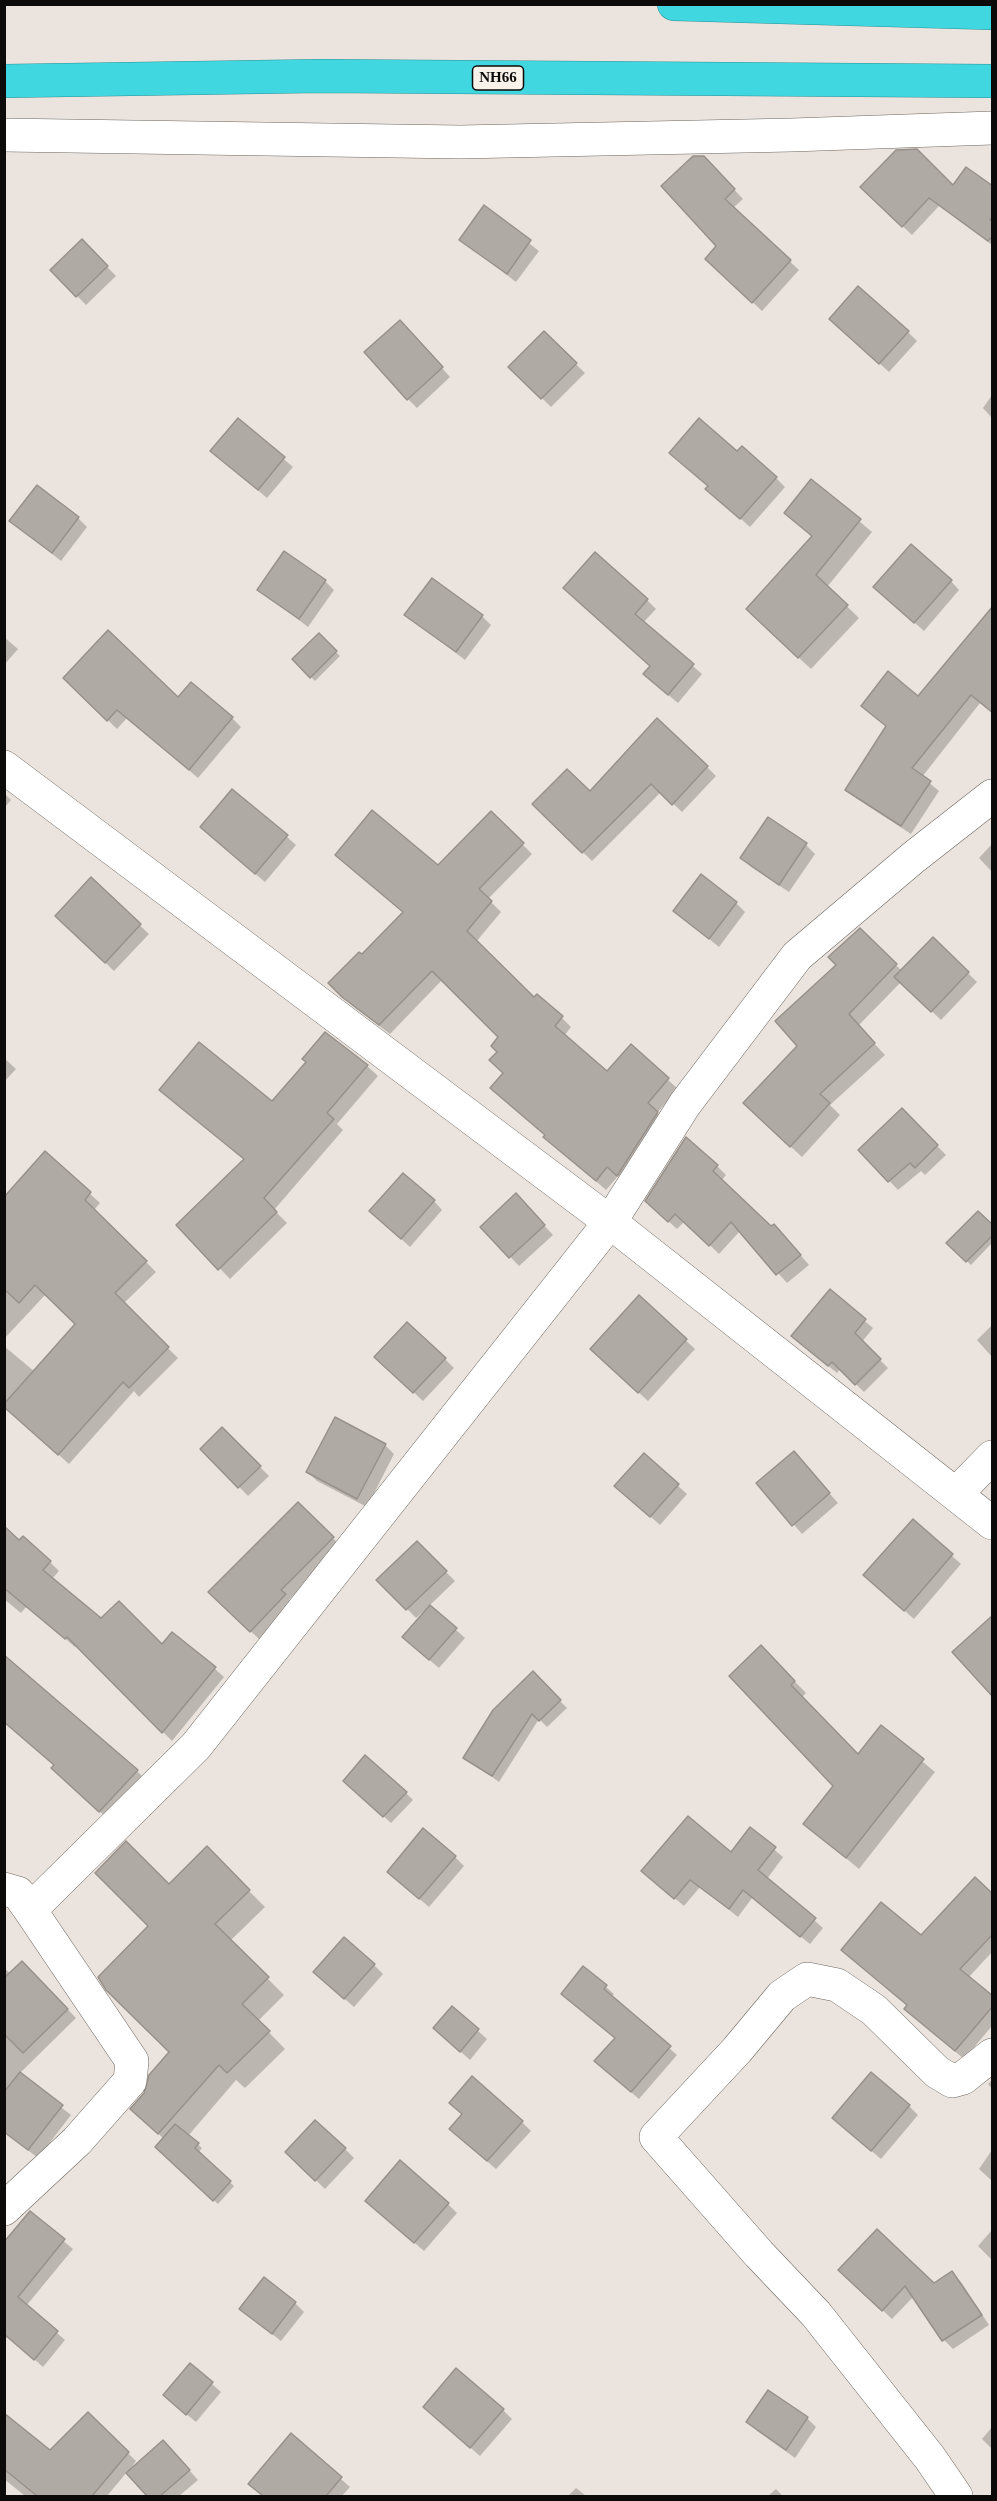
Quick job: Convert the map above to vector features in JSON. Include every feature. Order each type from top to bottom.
[{"type":"highway","points":[[674,4],[993,13]]},
{"type":"highway","name":"NH66","points":[[4,81],[321,76],[993,81]]},
{"type":"street","points":[[4,135],[460,142],[993,128]]},
{"type":"street","points":[[4,767],[610,1222],[993,1523]]},
{"type":"street","points":[[30,1910],[196,1746],[610,1222],[685,1104],[797,957],[914,857],[993,796]]},
{"type":"street","points":[[956,1494],[993,1457]]},
{"type":"street","points":[[4,1889],[18,1893],[132,2061],[130,2081],[77,2141],[4,2209]]},
{"type":"street","points":[[956,2496],[930,2458],[816,2314],[759,2254],[656,2137],[737,2050],[782,1996],[807,1979],[837,1985],[874,2010],[937,2073],[952,2081],[963,2079],[993,2055]]},
{"type":"building","points":[[917,149],[953,185],[966,167],[993,186],[993,216],[990,220],[993,222],[993,236],[988,241],[929,198],[902,227],[860,187],[896,150]]},
{"type":"building","points":[[693,156],[704,156],[735,189],[725,199],[791,260],[752,303],[705,259],[716,246],[661,186]]},
{"type":"building","points":[[484,205],[531,240],[507,274],[459,240]]},
{"type":"building","points":[[82,239],[108,266],[76,297],[50,270]]},
{"type":"building","points":[[858,286],[909,331],[879,364],[829,319]]},
{"type":"building","points":[[400,320],[443,367],[407,400],[364,352]]},
{"type":"building","points":[[544,331],[577,363],[541,399],[508,367]]},
{"type":"building","points":[[238,418],[285,457],[258,490],[210,451]]},
{"type":"building","points":[[699,418],[737,451],[742,446],[777,477],[740,519],[705,489],[708,486],[669,453]]},
{"type":"building","points":[[811,479],[861,519],[816,575],[848,605],[798,658],[746,609],[812,536],[784,513]]},
{"type":"building","points":[[37,485],[79,517],[52,553],[9,521]]},
{"type":"building","points":[[911,544],[952,580],[914,623],[873,587]]},
{"type":"building","points":[[284,551],[326,580],[299,619],[257,590]]},
{"type":"building","points":[[595,552],[648,599],[635,614],[694,664],[668,695],[643,674],[650,666],[563,588]]},
{"type":"building","points":[[432,578],[483,615],[456,652],[404,615]]},
{"type":"building","points":[[993,606],[993,713],[971,695],[912,768],[931,781],[901,826],[845,790],[886,726],[861,706],[888,671],[918,696]]},
{"type":"building","points":[[108,630],[178,697],[191,682],[233,717],[189,770],[117,710],[107,721],[63,678]]},
{"type":"building","points":[[319,633],[337,651],[310,678],[292,659]]},
{"type":"building","points":[[657,718],[708,766],[672,805],[651,784],[582,853],[532,804],[567,769],[590,791]]},
{"type":"building","points":[[232,789],[288,835],[255,874],[200,827]]},
{"type":"building","points":[[372,810],[438,865],[491,811],[524,843],[479,889],[492,901],[467,931],[534,997],[537,994],[563,1016],[555,1026],[607,1071],[631,1044],[669,1078],[648,1103],[658,1112],[617,1176],[607,1167],[596,1181],[543,1137],[545,1135],[490,1088],[503,1073],[489,1060],[497,1052],[491,1046],[498,1037],[432,971],[379,1025],[342,997],[328,983],[359,952],[362,954],[403,912],[335,855]]},
{"type":"building","points":[[768,817],[807,843],[779,885],[740,858]]},
{"type":"building","points":[[701,874],[737,902],[709,939],[673,911]]},
{"type":"building","points":[[91,877],[141,924],[105,963],[55,916]]},
{"type":"building","points":[[860,928],[897,964],[849,1014],[875,1043],[820,1094],[830,1103],[790,1147],[743,1103],[797,1046],[775,1021],[836,965],[828,957]]},
{"type":"building","points":[[933,937],[969,972],[931,1012],[894,977]]},
{"type":"building","points":[[325,1032],[368,1065],[327,1113],[334,1119],[264,1198],[277,1212],[218,1270],[176,1225],[244,1159],[159,1090],[199,1042],[272,1101],[306,1062],[302,1059]]},
{"type":"building","points":[[902,1108],[938,1145],[915,1168],[910,1163],[888,1182],[858,1150]]},
{"type":"building","points":[[686,1137],[718,1165],[713,1171],[771,1226],[774,1224],[801,1255],[776,1275],[731,1222],[709,1246],[675,1214],[668,1222],[645,1201]]},
{"type":"building","points":[[45,1151],[91,1192],[85,1200],[147,1261],[115,1293],[169,1347],[129,1388],[123,1382],[58,1455],[4,1407],[4,1404],[75,1324],[35,1285],[19,1303],[4,1289],[4,1197]]},
{"type":"building","points":[[403,1173],[435,1200],[401,1239],[369,1211]]},
{"type":"building","points":[[516,1193],[545,1225],[509,1258],[480,1227]]},
{"type":"building","points":[[978,1211],[993,1225],[993,1235],[966,1262],[946,1243]]},
{"type":"building","points":[[830,1289],[866,1319],[855,1333],[881,1359],[855,1385],[832,1362],[828,1366],[791,1336]]},
{"type":"building","points":[[639,1295],[687,1339],[638,1393],[590,1349]]},
{"type":"building","points":[[407,1322],[446,1358],[413,1393],[374,1357]]},
{"type":"building","points":[[335,1417],[386,1444],[357,1499],[306,1472]]},
{"type":"building","points":[[222,1427],[261,1466],[238,1488],[200,1449]]},
{"type":"building","points":[[794,1451],[830,1493],[792,1526],[756,1483]]},
{"type":"building","points":[[644,1453],[679,1484],[650,1517],[614,1486]]},
{"type":"building","points":[[298,1502],[334,1537],[281,1590],[286,1594],[250,1632],[208,1592]]},
{"type":"building","points":[[913,1519],[953,1554],[904,1611],[863,1575]]},
{"type":"building","points":[[4,1526],[19,1540],[23,1536],[51,1561],[43,1570],[101,1618],[119,1601],[162,1644],[172,1632],[216,1667],[162,1733],[67,1637],[65,1639],[4,1588]]},
{"type":"building","points":[[417,1541],[447,1571],[406,1610],[376,1580]]},
{"type":"building","points":[[430,1605],[457,1628],[429,1660],[402,1637]]},
{"type":"building","points":[[993,1615],[993,1697],[952,1652]]},
{"type":"building","points":[[761,1645],[795,1681],[791,1685],[858,1754],[881,1725],[924,1759],[846,1858],[803,1824],[833,1786],[729,1676]]},
{"type":"building","points":[[4,1655],[138,1770],[99,1812],[51,1768],[54,1765],[4,1722]]},
{"type":"building","points":[[533,1671],[561,1700],[539,1721],[532,1714],[492,1776],[463,1758],[493,1710]]},
{"type":"building","points":[[365,1755],[407,1792],[383,1817],[343,1781]]},
{"type":"building","points":[[688,1816],[731,1852],[750,1827],[776,1847],[758,1870],[816,1918],[800,1937],[743,1890],[729,1909],[690,1880],[674,1899],[641,1871]]},
{"type":"building","points":[[423,1828],[456,1856],[419,1899],[387,1872]]},
{"type":"building","points":[[126,1841],[169,1884],[207,1846],[250,1890],[215,1924],[269,1977],[242,2004],[270,2031],[227,2073],[219,2065],[158,2134],[130,2109],[144,2093],[149,2075],[169,2052],[106,1990],[98,1977],[148,1926],[95,1873]]},
{"type":"building","points":[[975,1877],[993,1894],[993,1934],[960,1969],[993,1996],[993,2006],[955,2051],[904,2009],[907,2005],[841,1950],[881,1902],[921,1935]]},
{"type":"building","points":[[344,1937],[375,1964],[344,1999],[313,1972]]},
{"type":"building","points":[[22,1961],[68,2009],[23,2053],[4,2034],[4,1978]]},
{"type":"building","points":[[583,1966],[607,1985],[604,1989],[671,2046],[631,2092],[594,2061],[615,2038],[561,1994]]},
{"type":"building","points":[[452,2006],[479,2029],[460,2052],[433,2028]]},
{"type":"building","points":[[20,2072],[63,2105],[28,2150],[4,2132],[4,2092]]},
{"type":"building","points":[[871,2072],[910,2105],[871,2151],[832,2118]]},
{"type":"building","points":[[472,2076],[523,2121],[487,2161],[449,2129],[462,2114],[449,2103]]},
{"type":"building","points":[[315,2120],[346,2148],[315,2181],[285,2152]]},
{"type":"building","points":[[175,2124],[199,2143],[195,2148],[231,2181],[213,2201],[155,2147]]},
{"type":"building","points":[[400,2160],[449,2203],[414,2243],[365,2201]]},
{"type":"building","points":[[30,2211],[65,2239],[18,2297],[58,2331],[34,2360],[4,2334],[4,2242]]},
{"type":"building","points":[[877,2229],[934,2283],[952,2271],[982,2315],[942,2341],[905,2286],[882,2311],[838,2270]]},
{"type":"building","points":[[264,2277],[296,2302],[272,2334],[239,2309]]},
{"type":"building","points":[[190,2363],[213,2382],[186,2415],[163,2395]]},
{"type":"building","points":[[456,2368],[504,2409],[470,2448],[423,2407]]},
{"type":"building","points":[[768,2390],[808,2417],[786,2450],[746,2422]]},
{"type":"building","points":[[88,2412],[129,2452],[92,2496],[37,2496],[4,2469],[4,2413],[50,2450]]},
{"type":"building","points":[[291,2433],[342,2477],[326,2496],[263,2496],[248,2484]]},
{"type":"building","points":[[163,2440],[190,2470],[160,2496],[147,2496],[126,2473]]}]
